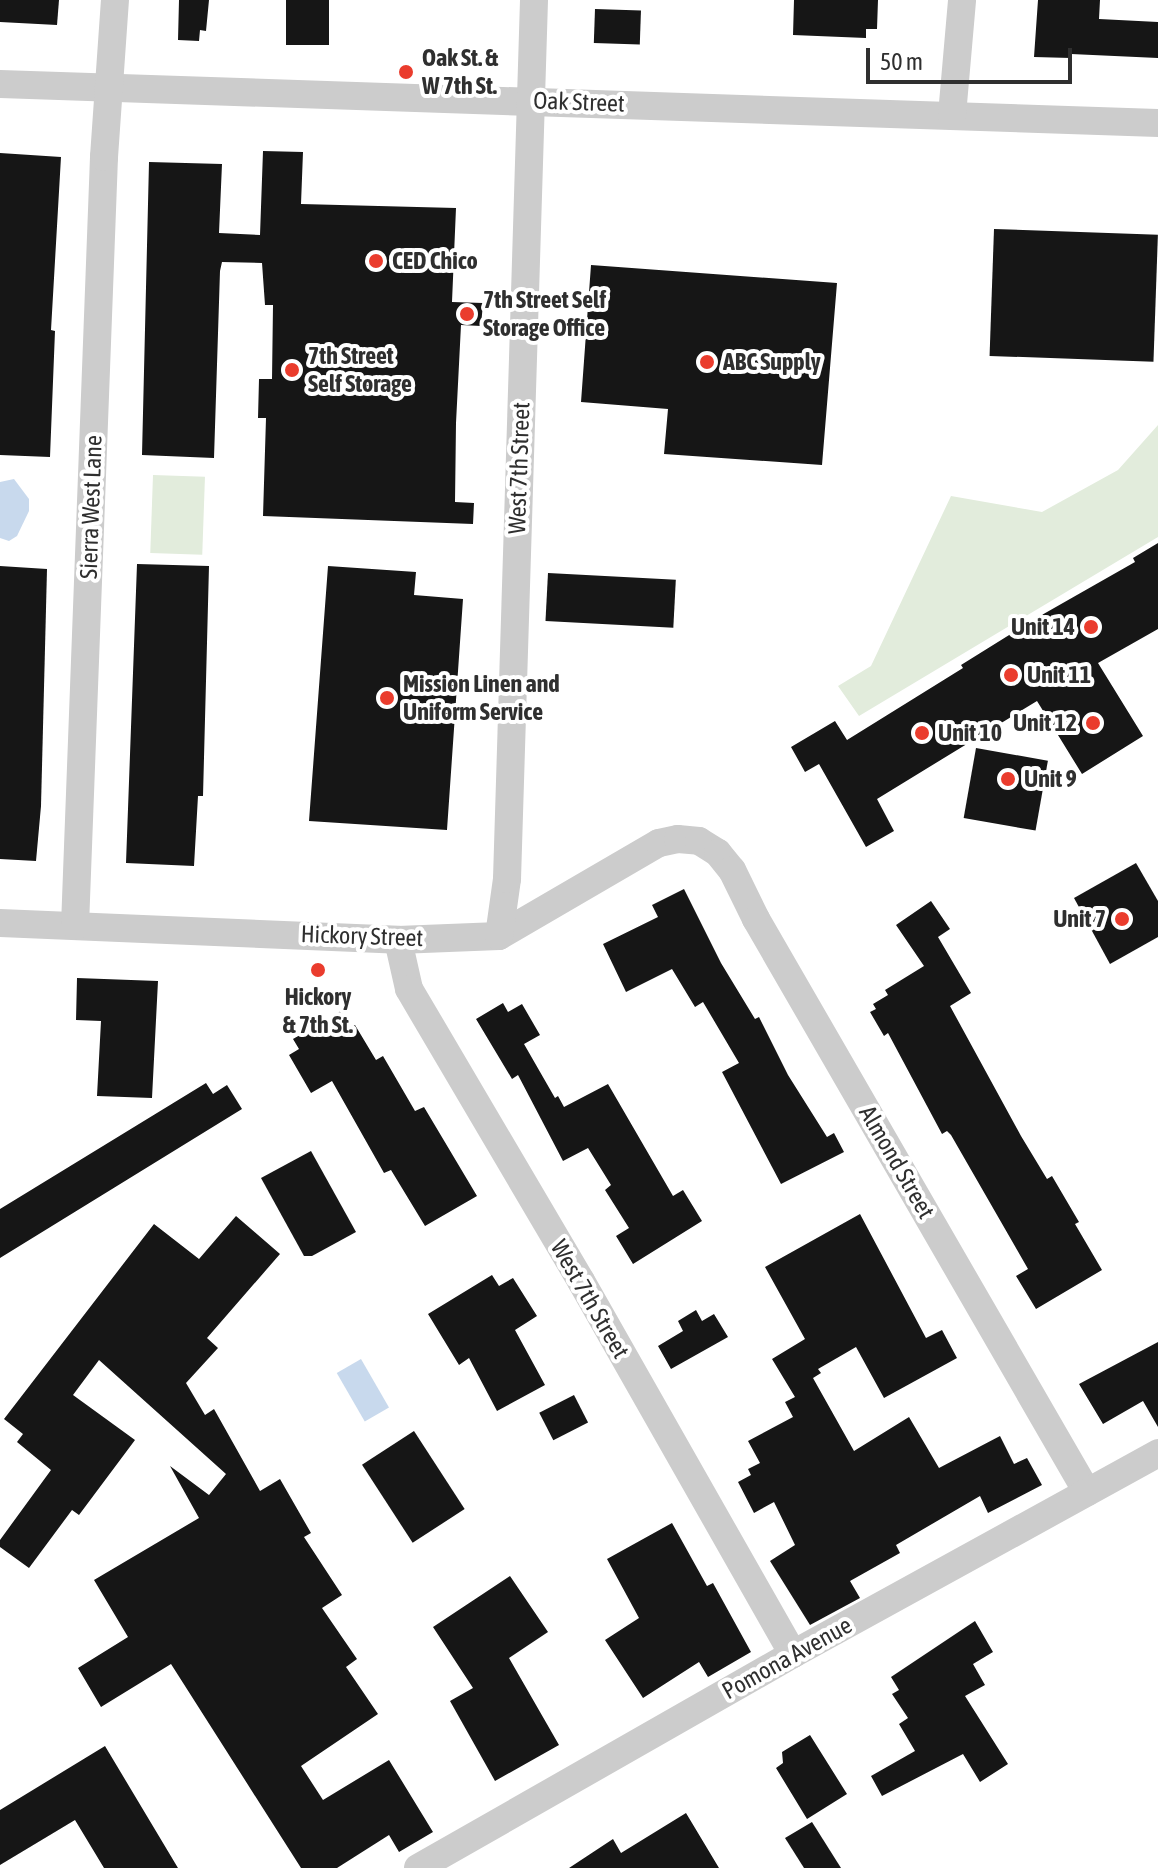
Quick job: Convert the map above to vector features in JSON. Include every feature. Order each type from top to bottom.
[{"type":"street","name":"Sierra West Lane","points":[[75,926],[104,157],[115,0]]},
{"type":"street","name":"West 7th Street","points":[[499,936],[507,879],[534,0]]},
{"type":"street","points":[[952,115],[962,0]]},
{"type":"street","name":"Oak Street","points":[[0,84],[1158,123]]},
{"type":"street","name":"Hickory Street","points":[[0,923],[398,940],[499,936],[659,843],[678,839],[699,841]]},
{"type":"street","name":"Almond Street","points":[[699,841],[718,853],[732,870],[756,919],[1087,1492]]},
{"type":"street","name":"West 7th Street","points":[[398,940],[409,989],[581,1281],[793,1654]]},
{"type":"street","name":"Pomona Avenue","points":[[418,1868],[793,1654],[1158,1453]]},
{"type":"green space","points":[[1158,425],[1158,537],[859,716],[838,686],[871,666],[951,496],[1042,512],[1118,470]]},
{"type":"green space","points":[[153,475],[205,477],[202,555],[150,553]]},
{"type":"water","points":[[14,479],[29,499],[29,511],[17,536],[9,541],[0,538],[0,482]]},
{"type":"water","points":[[361,1359],[389,1407],[365,1421],[337,1373]]},
{"type":"building","points":[[0,0],[59,0],[57,25],[0,22]]},
{"type":"building","points":[[179,0],[209,0],[206,31],[200,30],[199,41],[178,40]]},
{"type":"building","points":[[286,0],[329,0],[329,45],[286,45]]},
{"type":"building","points":[[794,0],[878,0],[877,29],[866,29],[866,38],[793,35]]},
{"type":"building","points":[[1038,0],[1100,0],[1099,19],[1158,22],[1158,58],[1071,54],[1071,58],[1034,57]]},
{"type":"building","points":[[595,9],[641,11],[640,45],[594,43]]},
{"type":"building","points":[[263,151],[303,152],[301,204],[456,208],[452,302],[483,303],[481,326],[461,325],[456,423],[455,502],[474,503],[473,524],[263,516],[266,418],[258,418],[259,379],[272,379],[273,305],[265,305],[262,263],[222,262],[214,458],[142,455],[149,162],[222,164],[219,233],[260,235]]},
{"type":"building","points":[[0,153],[61,157],[51,330],[55,331],[50,457],[0,455]]},
{"type":"building","points":[[994,229],[1158,235],[1153,362],[990,356]]},
{"type":"building","name":"ABC Supply","points":[[591,265],[837,283],[822,465],[664,454],[668,409],[581,402]]},
{"type":"building","points":[[1158,543],[1158,629],[1098,663],[1143,736],[1082,774],[1037,701],[877,799],[894,831],[866,847],[819,764],[805,772],[791,747],[835,721],[847,740],[1033,620],[1135,562],[1133,558]]},
{"type":"building","points":[[137,564],[209,566],[203,796],[198,796],[194,866],[126,863]]},
{"type":"building","points":[[0,566],[47,569],[41,806],[36,861],[0,859]]},
{"type":"building","name":"Mission Linen and Uniform Service","points":[[328,566],[416,572],[414,595],[463,599],[447,830],[309,821]]},
{"type":"building","points":[[548,573],[676,580],[673,628],[545,621]]},
{"type":"building","name":"Unit 9","points":[[976,748],[1048,761],[1036,831],[964,818]]},
{"type":"building","name":"Unit 7","points":[[1136,863],[1158,901],[1158,937],[1110,964],[1074,898]]},
{"type":"building","points":[[684,889],[721,963],[755,1019],[759,1017],[788,1075],[827,1137],[834,1133],[844,1152],[781,1184],[722,1072],[739,1063],[703,1002],[695,1007],[672,969],[626,992],[603,944],[658,917],[652,905]]},
{"type":"building","points":[[931,901],[950,929],[938,937],[971,993],[950,1006],[1021,1136],[1047,1179],[1052,1176],[1079,1222],[1075,1224],[1102,1270],[1036,1309],[1016,1276],[1028,1269],[951,1135],[947,1131],[942,1134],[888,1033],[884,1036],[870,1012],[876,1009],[873,1004],[888,995],[885,990],[924,966],[896,925]]},
{"type":"building","points":[[77,978],[158,981],[152,1098],[97,1096],[101,1021],[76,1020]]},
{"type":"building","points":[[503,1003],[508,1012],[522,1004],[540,1035],[524,1044],[555,1098],[558,1096],[564,1107],[608,1084],[673,1196],[683,1190],[702,1221],[633,1264],[616,1236],[629,1228],[605,1190],[611,1185],[588,1148],[563,1161],[518,1075],[512,1079],[476,1019]]},
{"type":"building","points":[[341,1011],[351,1028],[355,1025],[376,1060],[383,1056],[415,1111],[424,1107],[477,1196],[425,1226],[391,1170],[384,1173],[332,1081],[311,1093],[289,1055],[299,1049],[293,1039]]},
{"type":"building","points":[[206,1083],[213,1094],[227,1085],[242,1109],[0,1258],[0,1209]]},
{"type":"building","points":[[311,1151],[356,1232],[312,1256],[304,1256],[261,1178]]},
{"type":"building","points":[[860,1214],[926,1338],[942,1330],[957,1358],[884,1398],[856,1347],[818,1369],[821,1373],[813,1378],[854,1451],[909,1417],[939,1468],[1000,1436],[1014,1464],[1027,1458],[1042,1485],[988,1513],[980,1496],[896,1545],[900,1553],[850,1581],[860,1598],[810,1625],[770,1561],[795,1545],[774,1502],[754,1513],[738,1482],[751,1475],[748,1469],[760,1463],[748,1441],[793,1417],[785,1402],[795,1397],[772,1359],[805,1339],[765,1267]]},
{"type":"building","points":[[236,1216],[280,1254],[207,1338],[218,1348],[186,1383],[205,1415],[214,1409],[260,1491],[280,1479],[311,1533],[304,1537],[342,1595],[322,1608],[357,1659],[346,1667],[378,1714],[301,1766],[323,1800],[389,1760],[433,1832],[399,1852],[389,1835],[337,1868],[301,1868],[171,1664],[101,1707],[78,1668],[128,1637],[94,1580],[199,1518],[170,1466],[209,1495],[226,1474],[99,1360],[73,1395],[135,1440],[79,1515],[72,1510],[29,1568],[0,1547],[0,1540],[51,1470],[17,1442],[23,1434],[4,1419],[154,1224],[199,1259]]},
{"type":"building","points":[[492,1275],[499,1286],[513,1278],[537,1316],[515,1330],[545,1385],[497,1411],[469,1358],[459,1365],[428,1314]]},
{"type":"building","points":[[696,1310],[702,1321],[714,1314],[728,1337],[671,1369],[658,1346],[683,1331],[678,1321]]},
{"type":"building","points":[[1158,1342],[1158,1427],[1143,1401],[1103,1424],[1079,1384]]},
{"type":"building","points":[[574,1395],[588,1423],[553,1440],[539,1413]]},
{"type":"building","points":[[414,1431],[465,1509],[413,1543],[362,1465]]},
{"type":"building","points":[[672,1523],[707,1586],[713,1583],[751,1652],[708,1677],[699,1662],[643,1698],[605,1640],[639,1618],[607,1559]]},
{"type":"building","points":[[510,1576],[548,1632],[509,1658],[559,1745],[495,1781],[450,1701],[473,1688],[433,1627]]},
{"type":"building","points":[[975,1621],[993,1652],[973,1664],[985,1685],[965,1696],[1008,1764],[980,1782],[963,1754],[882,1796],[871,1776],[915,1751],[899,1724],[908,1718],[892,1694],[899,1690],[891,1677]]},
{"type":"building","points":[[810,1735],[847,1794],[807,1819],[776,1768],[783,1763],[782,1752]]},
{"type":"building","points":[[105,1746],[178,1868],[104,1868],[75,1820],[0,1865],[0,1810]]},
{"type":"building","points":[[686,1813],[719,1868],[569,1868],[613,1839],[621,1853]]},
{"type":"building","points":[[812,1822],[841,1868],[804,1868],[785,1838]]},
{"type":"place","name":"Oak St. & W 7th St.","points":[[406,72]]},
{"type":"place","name":"CED Chico","points":[[376,261]]},
{"type":"place","name":"7th Street Self Storage Office","points":[[467,314]]},
{"type":"place","name":"ABC Supply","points":[[707,362]]},
{"type":"place","name":"7th Street Self Storage","points":[[292,370]]},
{"type":"place","name":"Unit 14","points":[[1091,627]]},
{"type":"place","name":"Unit 11","points":[[1011,675]]},
{"type":"place","name":"Mission Linen and Uniform Service","points":[[387,698]]},
{"type":"place","name":"Unit 12","points":[[1093,723]]},
{"type":"place","name":"Unit 10","points":[[922,733]]},
{"type":"place","name":"Unit 9","points":[[1008,779]]},
{"type":"place","name":"Unit 7","points":[[1122,919]]},
{"type":"place","name":"Hickory & 7th St.","points":[[318,970]]}]
